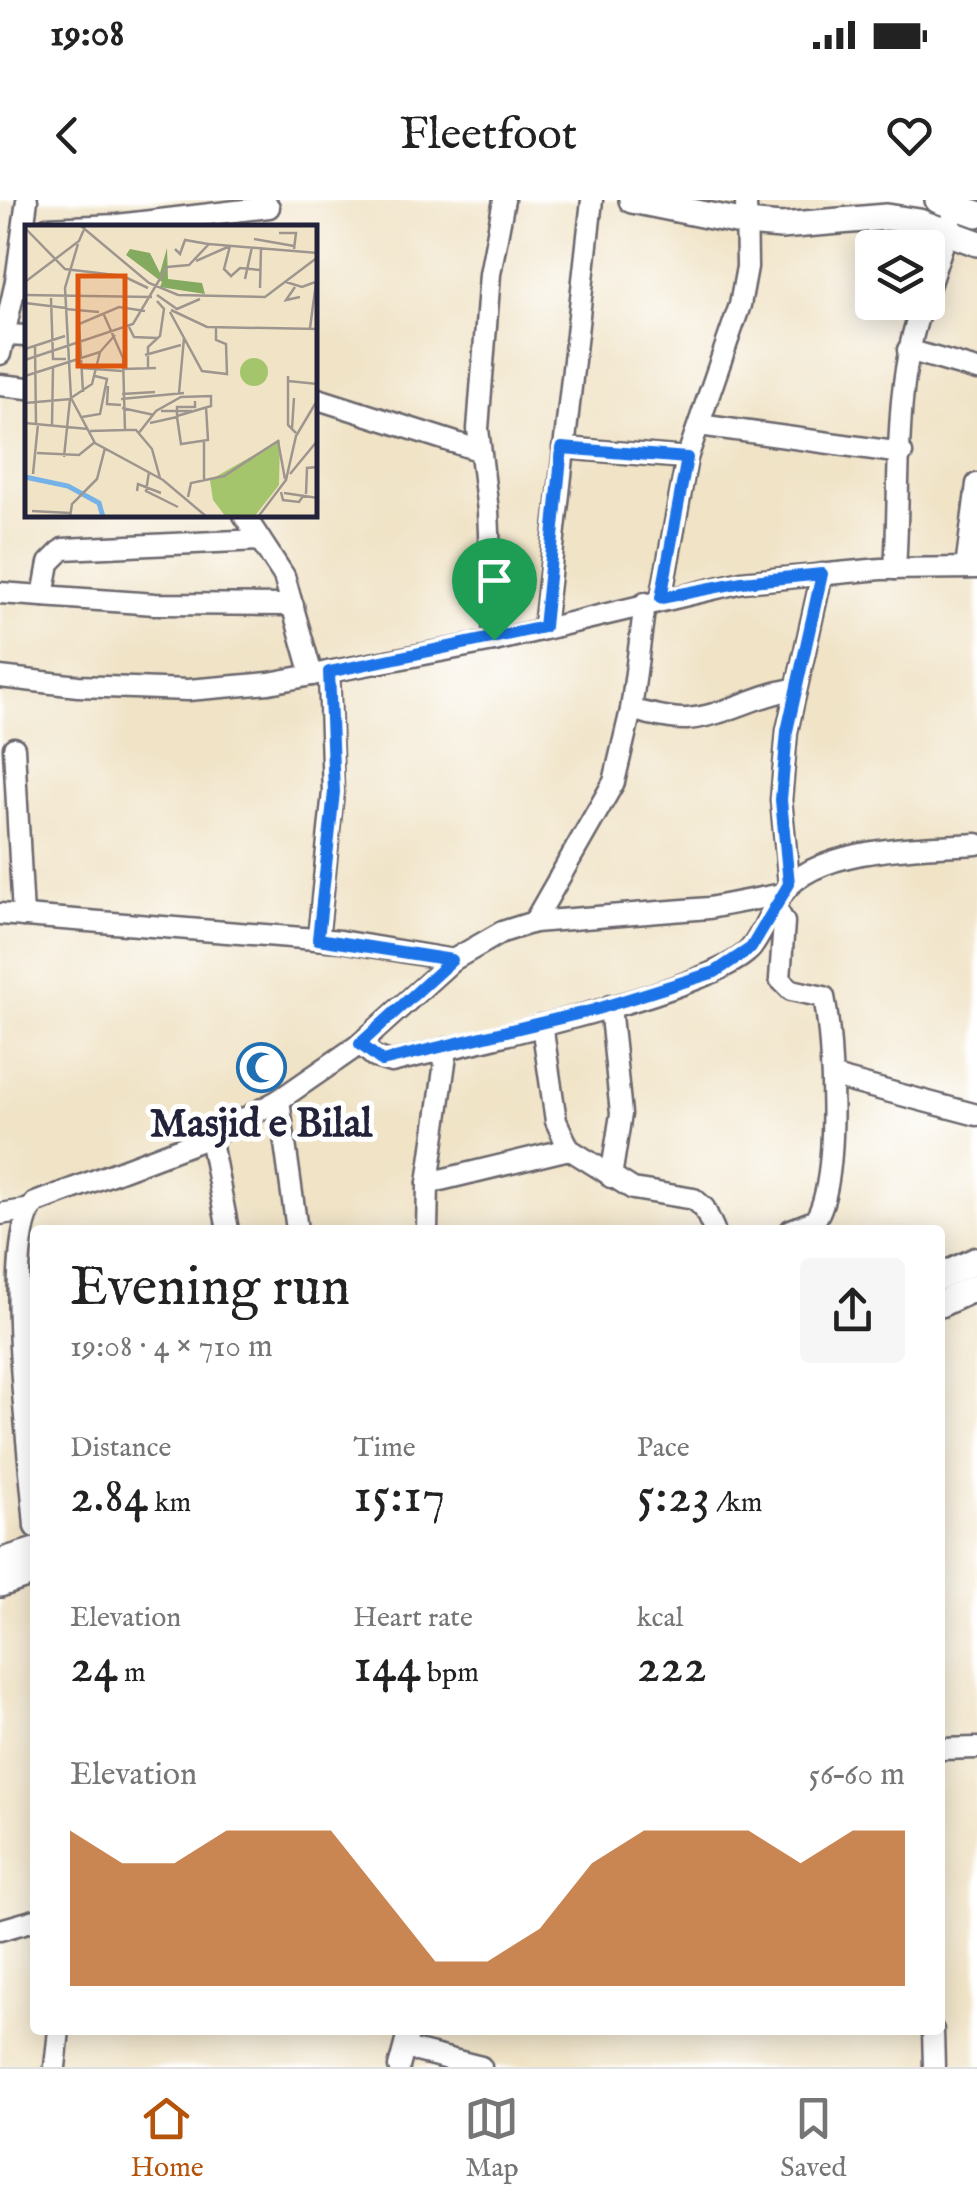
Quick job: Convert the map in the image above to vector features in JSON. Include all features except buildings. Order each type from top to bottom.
[{"type":"street","points":[[26,225],[27,200]]},
{"type":"street","points":[[494,640],[488,511],[478,450],[490,274],[504,200]]},
{"type":"street","points":[[544,627],[592,200]]},
{"type":"street","points":[[632,200],[746,212],[781,226],[886,217],[977,243]]},
{"type":"street","points":[[945,241],[957,206]]},
{"type":"street","points":[[117,225],[268,212]]},
{"type":"street","points":[[534,922],[614,782],[687,458],[740,305],[746,266],[746,212]]},
{"type":"street","points":[[2,345],[25,233]]},
{"type":"street","points":[[895,569],[908,350],[917,320]]},
{"type":"street","points":[[908,350],[977,370]]},
{"type":"street","points":[[0,385],[25,388]]},
{"type":"street","points":[[318,399],[478,450]]},
{"type":"street","points":[[698,425],[902,453]]},
{"type":"street","points":[[562,448],[687,458]]},
{"type":"street","points":[[0,677],[78,686],[188,690],[321,674],[494,640],[742,582],[895,569],[972,568],[977,484]]},
{"type":"street","points":[[246,518],[284,576],[321,674],[334,792],[318,939]]},
{"type":"street","points":[[43,596],[49,563],[63,549],[260,540]]},
{"type":"street","points":[[804,1225],[814,1221],[825,1200],[834,1076],[824,997],[791,990],[780,979],[784,922],[781,800],[795,689],[822,574]]},
{"type":"street","points":[[0,593],[155,604],[293,604]]},
{"type":"street","points":[[631,710],[692,718],[721,712],[764,693],[795,689]]},
{"type":"street","points":[[14,748],[24,916]]},
{"type":"street","points":[[360,1044],[374,1057],[391,1062],[610,1006],[733,963],[751,948],[782,894],[819,867],[902,848],[977,844]]},
{"type":"street","points":[[0,1214],[26,1210],[48,1197],[210,1137],[279,1100],[360,1044],[452,960],[502,932],[534,922],[694,910],[782,894]]},
{"type":"street","points":[[0,914],[318,939],[452,960]]},
{"type":"street","points":[[610,1006],[621,1114],[612,1177]]},
{"type":"street","points":[[542,1025],[556,1121],[569,1149],[612,1177],[655,1195],[694,1199],[704,1208],[712,1225]]},
{"type":"street","points":[[427,1225],[428,1183],[447,1048]]},
{"type":"street","points":[[834,1076],[977,1115]]},
{"type":"street","points":[[279,1100],[296,1225]]},
{"type":"street","points":[[210,1137],[227,1225]]},
{"type":"street","points":[[428,1183],[569,1149]]},
{"type":"street","points":[[26,1210],[18,1225],[13,1293],[30,1474]]},
{"type":"street","points":[[945,1275],[977,1260]]},
{"type":"street","points":[[945,1302],[977,1287]]},
{"type":"street","points":[[0,1562],[30,1553]]},
{"type":"street","points":[[0,1584],[30,1574]]},
{"type":"street","points":[[945,1749],[977,1748]]},
{"type":"street","points":[[0,1930],[30,1921]]},
{"type":"street","points":[[55,2067],[58,2035]]},
{"type":"street","points":[[933,2035],[934,2067]]},
{"type":"street","points":[[404,2048],[481,2067]]},
{"type":"place","name":"Masjid e Bilal","points":[[261,1067]]},
{"type":"route","points":[[562,448],[687,458],[661,598],[742,582],[822,574],[787,731],[781,800],[789,884],[751,948],[715,972],[542,1025],[382,1061],[360,1044],[452,960],[318,939],[334,792],[329,672],[494,640],[544,627],[562,448]]}]
